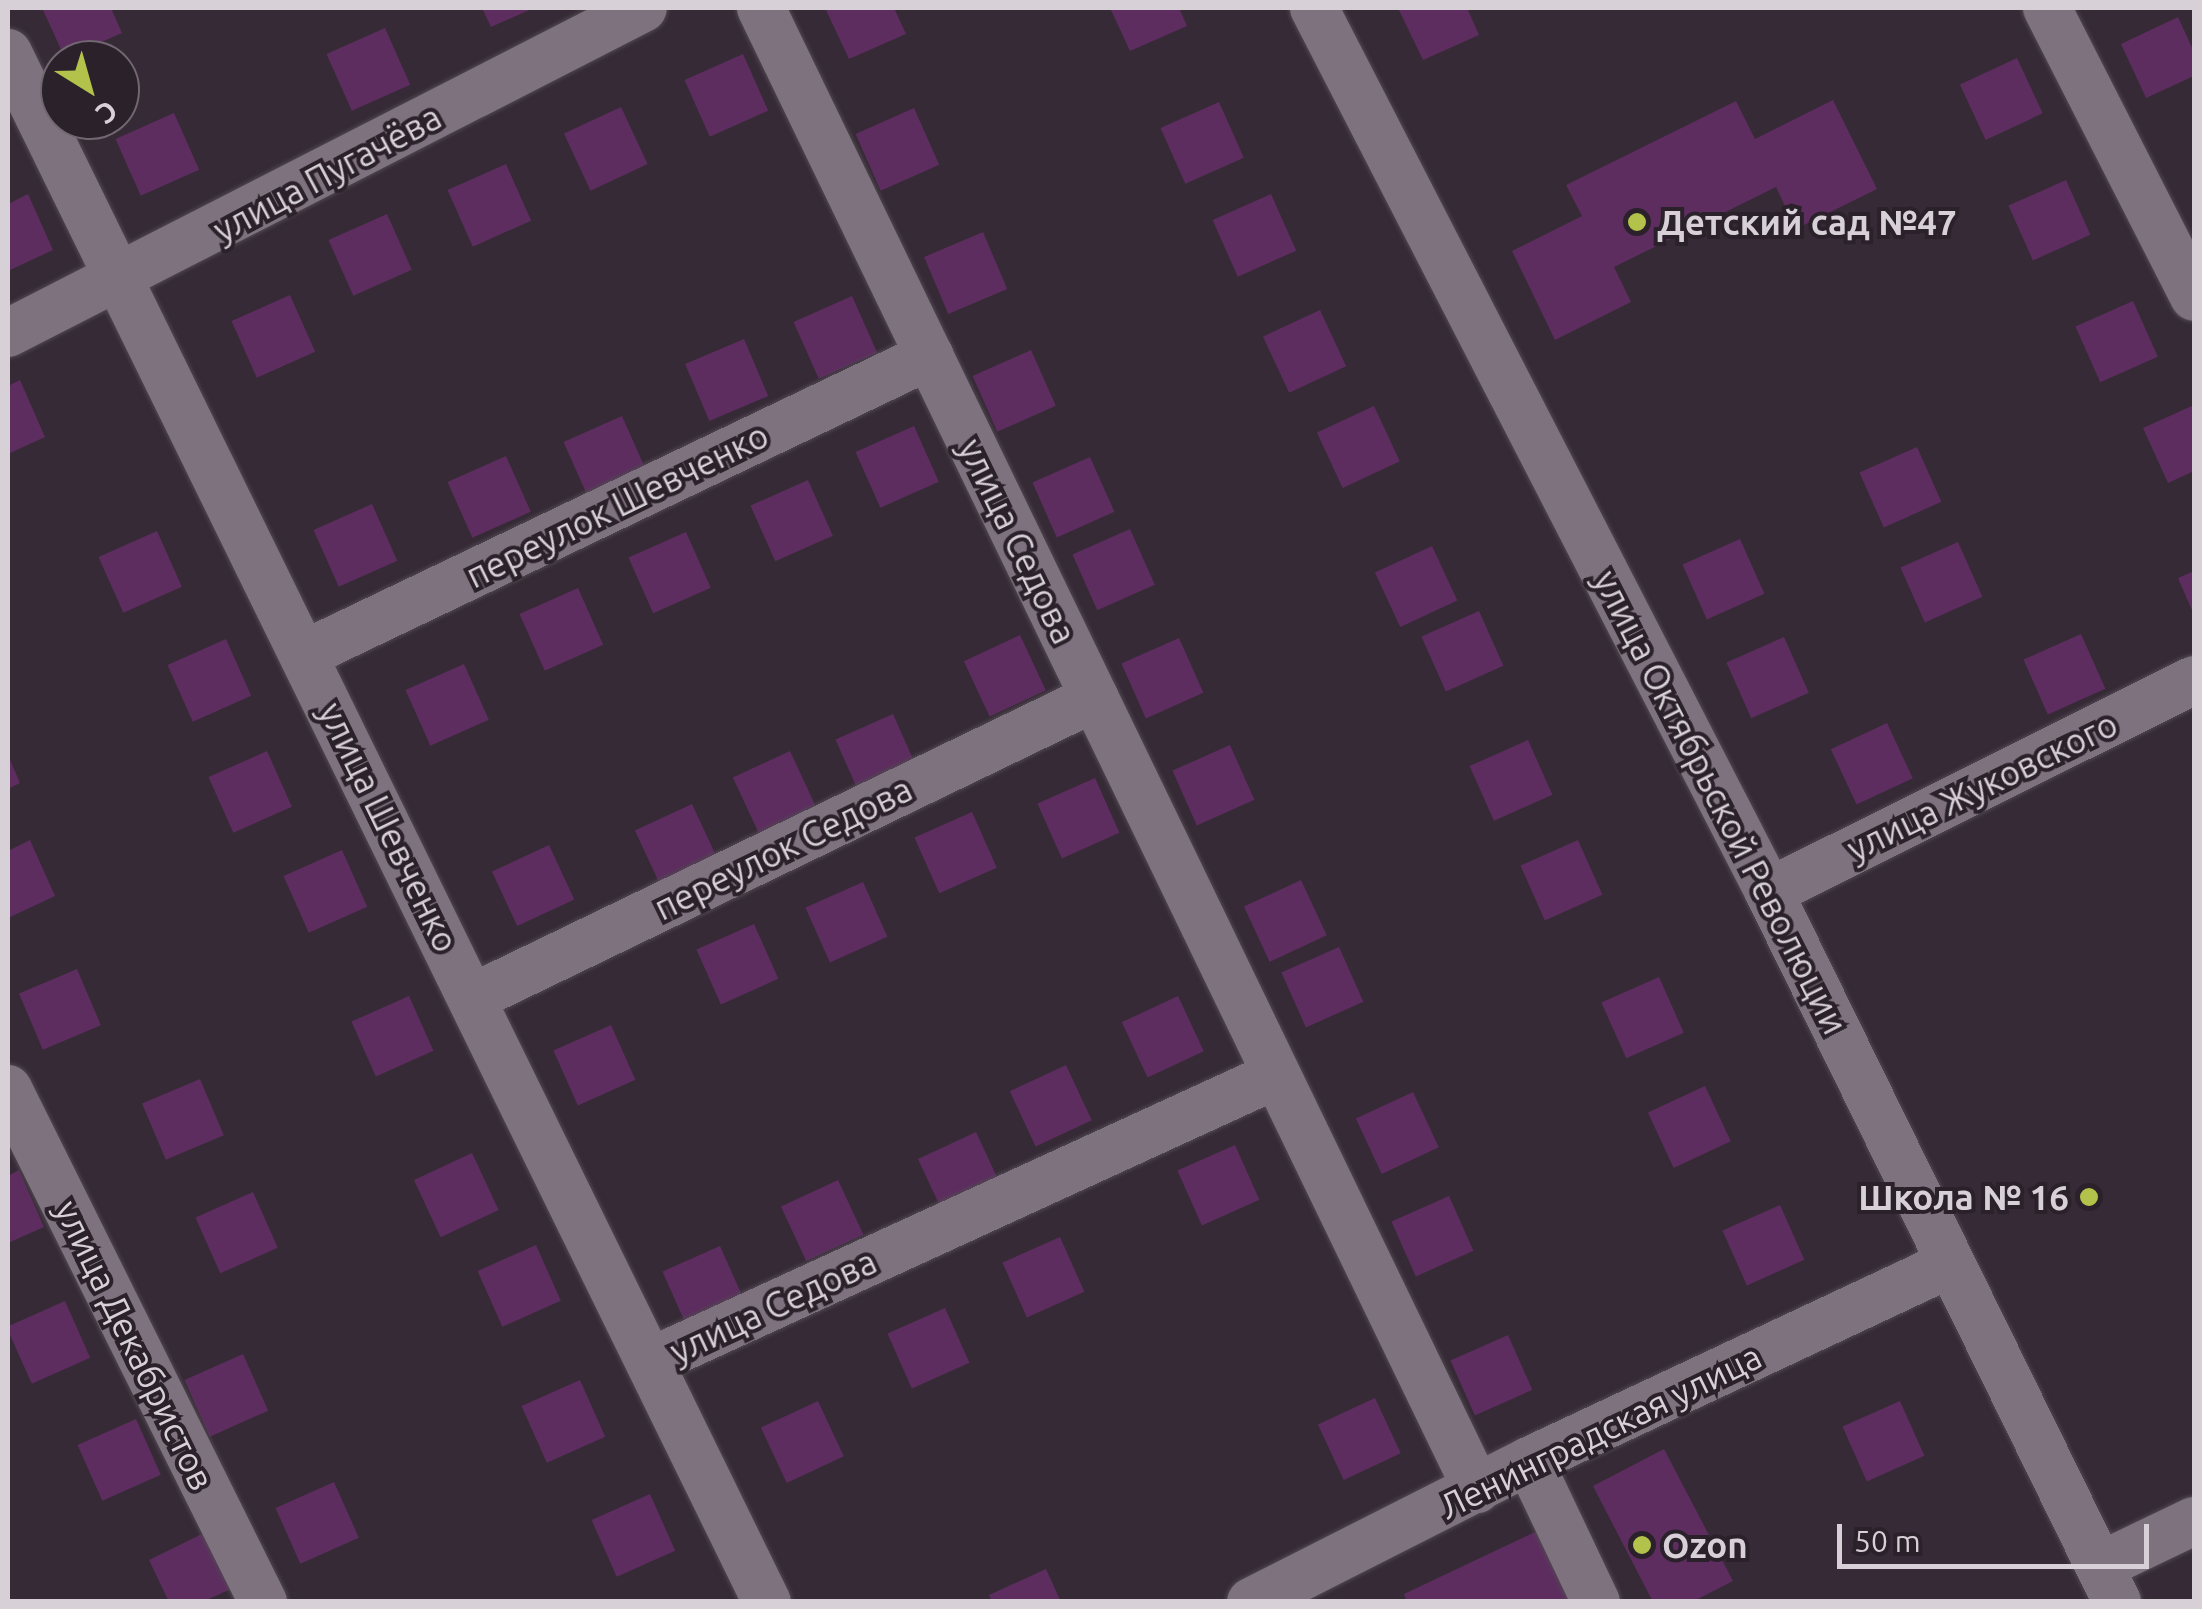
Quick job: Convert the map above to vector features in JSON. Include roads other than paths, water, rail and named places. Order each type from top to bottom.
[{"type":"street","name":"улица Пугачёва","points":[[8,333],[119,281],[643,8]]},
{"type":"street","name":"улица Седова","points":[[761,8],[1477,1488]]},
{"type":"street","name":"улица Октябрьской Революции","points":[[1314,8],[1769,892],[2108,1584]]},
{"type":"street","points":[[2047,8],[2192,287]]},
{"type":"street","name":"улица Шевченко","points":[[8,53],[767,1602]]},
{"type":"street","name":"переулок Шевченко","points":[[305,654],[930,356]]},
{"type":"street","name":"улица Жуковского","points":[[1769,892],[2194,680]]},
{"type":"street","name":"переулок Седова","points":[[472,998],[1094,698]]},
{"type":"street","name":"улица Седова","points":[[652,1361],[1276,1075]]},
{"type":"street","name":"улица Декабристов","points":[[8,1088],[263,1602]]},
{"type":"street","name":"Ленинградская улица","points":[[1252,1602],[1529,1462],[1950,1264]]},
{"type":"street","points":[[1529,1462],[1596,1602]]},
{"type":"street","points":[[2108,1584],[2194,1521]]},
{"type":"place","name":"Детский сад №47","points":[[1637,222]]},
{"type":"place","name":"Школа № 16","points":[[2089,1197]]},
{"type":"place","name":"Ozon","points":[[1642,1545]]}]
